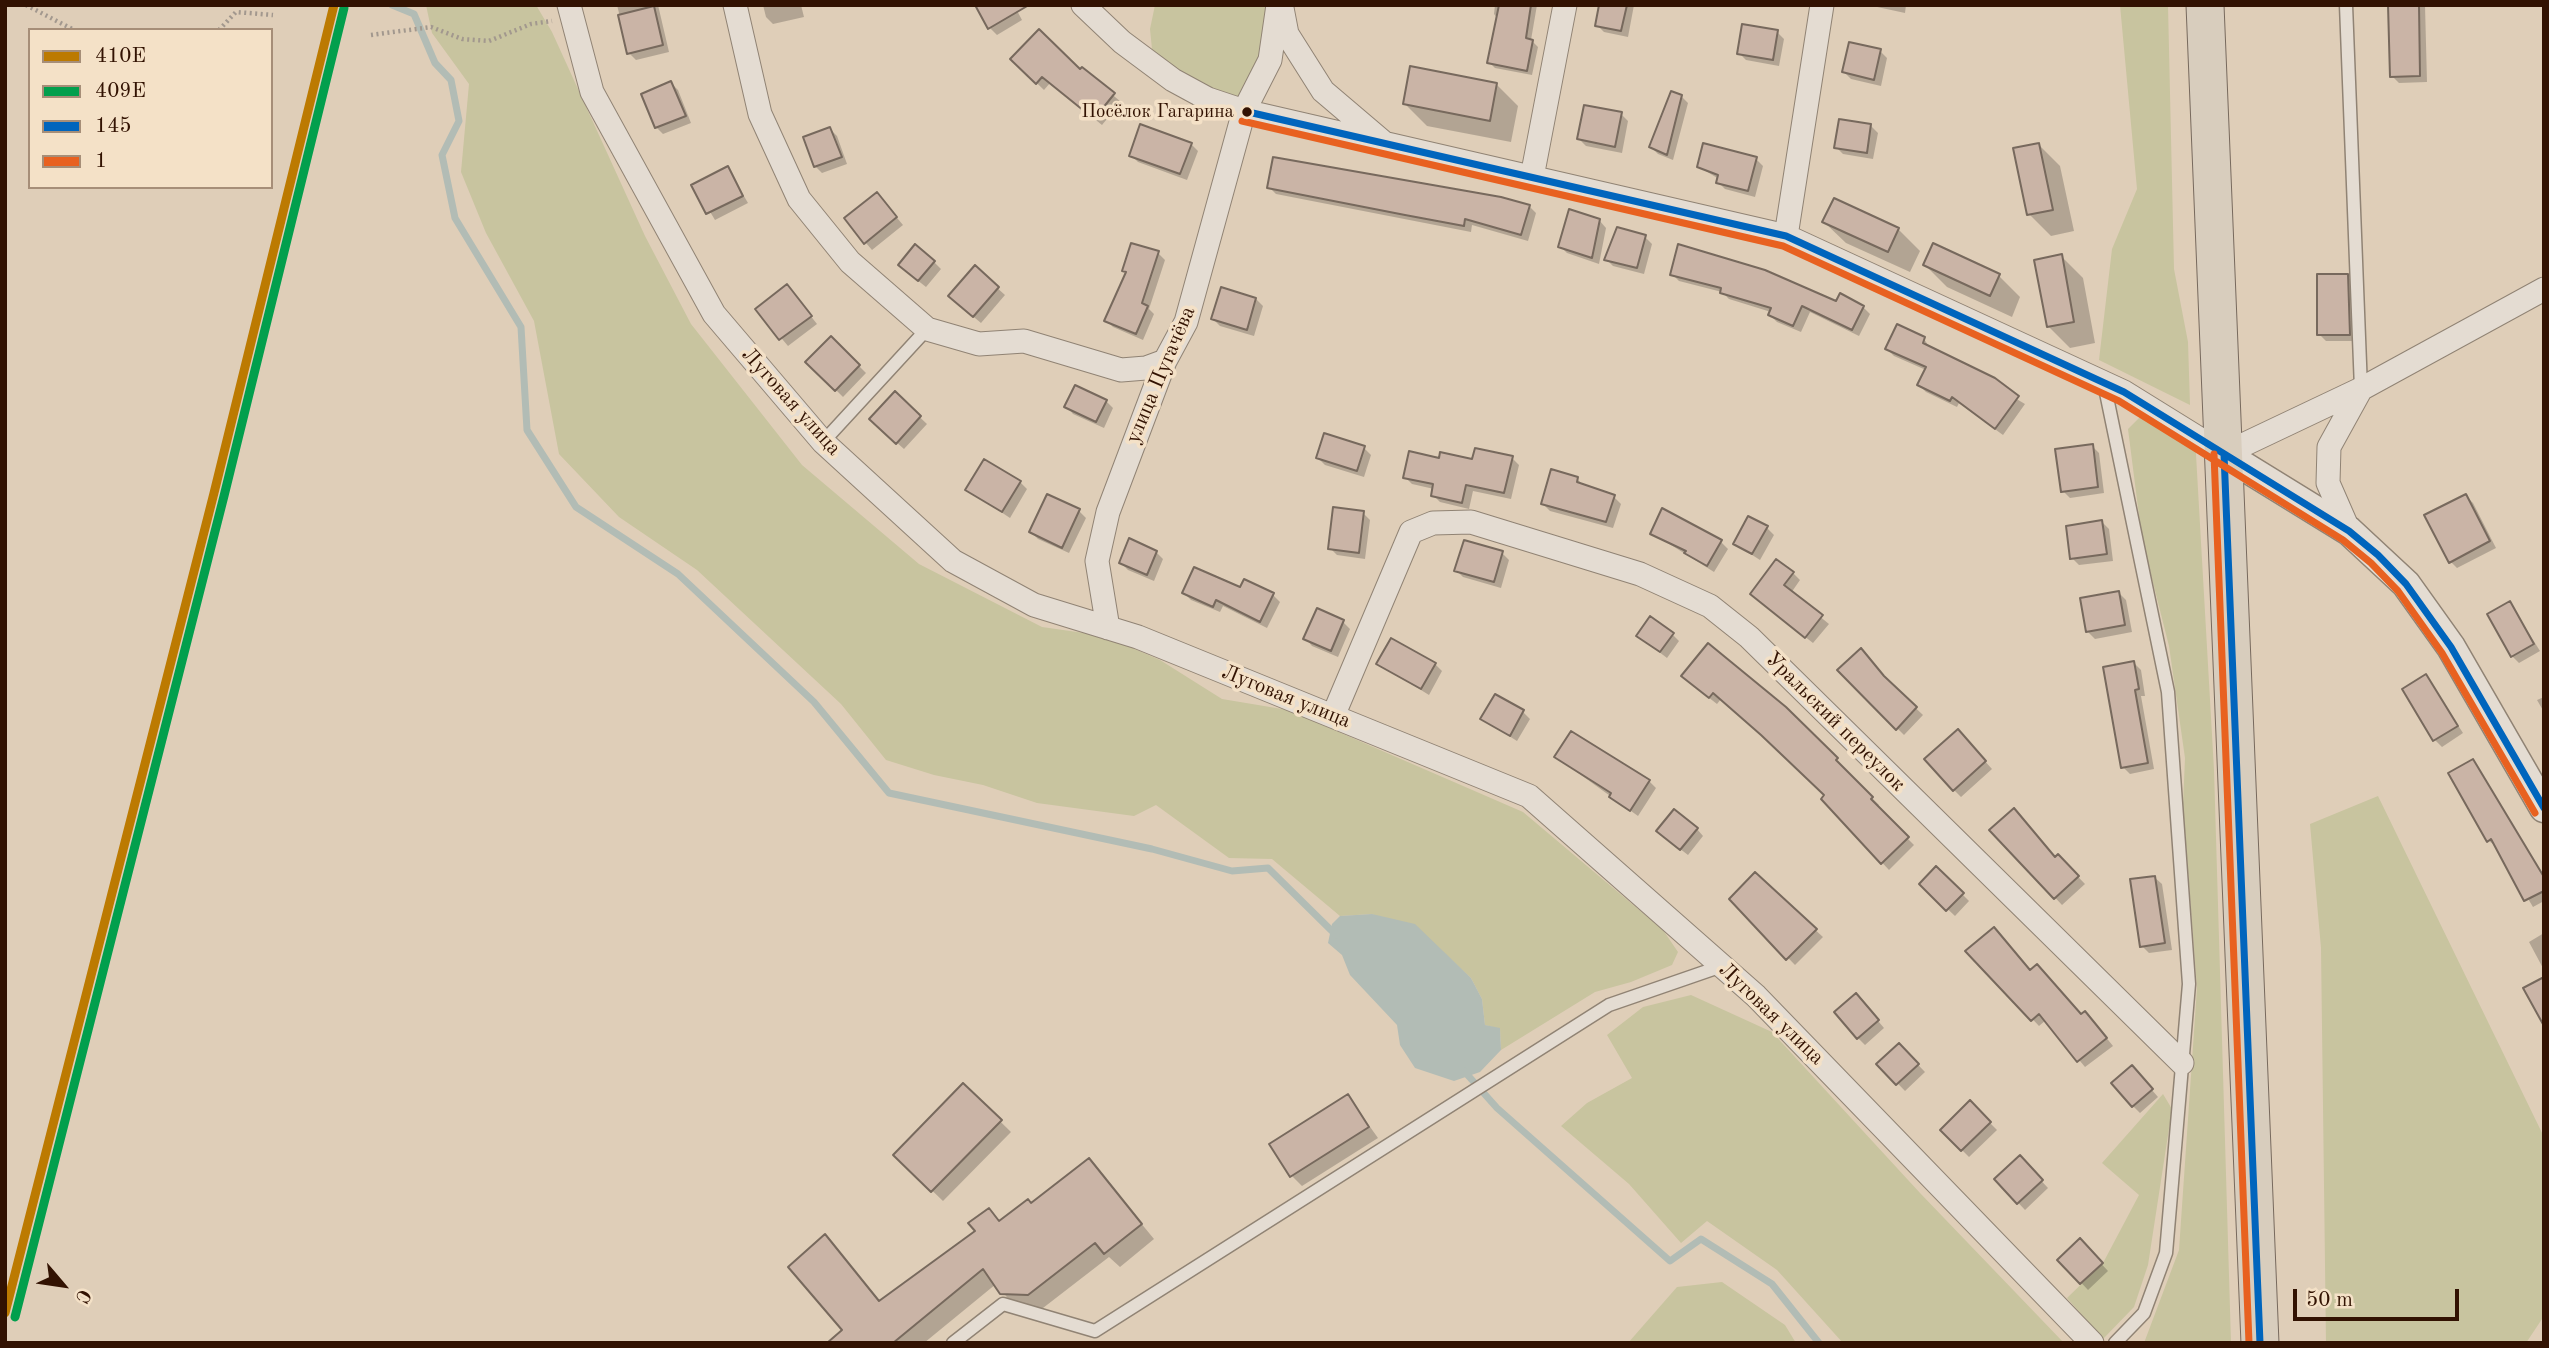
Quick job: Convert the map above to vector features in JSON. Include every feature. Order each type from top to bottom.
[{"type":"main road","points":[[2205,5],[2260,1343]]},
{"type":"street","name":"Луговая улица","points":[[569,5],[592,92],[714,314],[823,442],[953,561],[1034,605],[1138,637],[1529,796],[1766,1006],[2092,1343]]},
{"type":"street","points":[[735,5],[760,114],[799,199],[850,262],[927,329],[979,344],[1024,341],[1121,370],[1146,368],[1165,361]]},
{"type":"street","points":[[1083,5],[1122,42],[1173,80],[1208,99],[1244,111],[1786,236],[2104,383],[2349,531],[2406,584],[2451,647],[2544,808]]},
{"type":"street","points":[[1280,5],[1287,34],[1323,91],[1385,144]]},
{"type":"street","name":"улица Пугачёва","points":[[1108,628],[1097,561],[1108,512],[1165,361],[1186,322],[1244,111],[1270,60],[1280,5]]},
{"type":"street","points":[[1532,177],[1565,5]]},
{"type":"street","points":[[1786,236],[1822,5]]},
{"type":"street","points":[[2224,454],[2361,389],[2544,289]]},
{"type":"street","points":[[2349,531],[2328,483],[2329,447],[2361,389]]},
{"type":"street","name":"Уральский переулок","points":[[1333,716],[1411,532],[1433,523],[1472,522],[1640,574],[1710,606],[1749,637],[2182,1063]]},
{"type":"lane","points":[[2346,5],[2361,389]]},
{"type":"lane","points":[[823,442],[927,329]]},
{"type":"lane","points":[[2104,383],[2168,692],[2189,984],[2166,1253],[2144,1313],[2115,1343]]},
{"type":"lane","points":[[953,1343],[1003,1304],[1095,1331],[1609,1005],[1723,966]]},
{"type":"path","points":[[26,5],[70,28]]},
{"type":"path","points":[[221,28],[236,12],[274,15]]},
{"type":"path","points":[[371,35],[431,27],[462,39],[489,41],[531,24],[556,21],[576,31]]},
{"type":"shaded area","points":[[426,5],[536,5],[552,32],[645,236],[691,324],[802,465],[919,564],[1042,627],[1105,636],[1160,660],[1222,699],[1288,710],[1523,812],[1663,930],[1678,952],[1672,965],[1631,982],[1595,992],[1501,1050],[1500,1029],[1485,1025],[1482,999],[1471,978],[1448,957],[1372,914],[1340,916],[1272,859],[1229,858],[1156,805],[1134,816],[1037,803],[983,785],[934,775],[886,760],[841,704],[697,570],[619,517],[559,454],[534,321],[486,233],[461,172],[469,84],[432,33]]},
{"type":"shaded area","points":[[1155,5],[1269,5],[1268,39],[1243,100],[1223,94],[1173,68],[1152,49],[1150,29]]},
{"type":"shaded area","points":[[2120,5],[2168,5],[2174,269],[2188,342],[2190,405],[2099,360],[2112,249],[2137,189]]},
{"type":"shaded area","points":[[2141,416],[2195,437],[2214,770],[2231,1343],[2144,1343],[2179,1250],[2197,988],[2183,805],[2185,758],[2169,646],[2142,539],[2128,429]]},
{"type":"shaded area","points":[[2378,796],[2544,1137],[2544,1316],[2526,1343],[2326,1343],[2321,948],[2310,824]]},
{"type":"shaded area","points":[[1372,914],[1415,924],[1471,978],[1482,999],[1485,1025],[1500,1028],[1501,1050],[1480,1072],[1454,1081],[1415,1068],[1400,1045],[1397,1025],[1350,975],[1342,955],[1328,943],[1332,924],[1340,916]]},
{"type":"shaded area","points":[[1691,995],[1772,1032],[1920,1193],[2064,1343],[1843,1343],[1777,1270],[1707,1221],[1681,1243],[1629,1184],[1561,1126],[1587,1103],[1632,1078],[1607,1035],[1643,1007]]},
{"type":"shaded area","points":[[2163,1094],[2172,1109],[2148,1265],[2134,1307],[2103,1339],[2067,1298],[2103,1263],[2139,1195],[2102,1163]]},
{"type":"shaded area","points":[[1722,1282],[1785,1325],[1796,1343],[1628,1343],[1677,1287]]},
{"type":"building","points":[[975,5],[1029,5],[988,29]]},
{"type":"building","points":[[1499,5],[1531,5],[1526,38],[1533,40],[1527,71],[1487,63]]},
{"type":"building","points":[[1599,5],[1627,5],[1621,31],[1595,26]]},
{"type":"building","points":[[2388,5],[2419,5],[2420,76],[2390,77]]},
{"type":"building","points":[[654,6],[663,45],[627,54],[618,15]]},
{"type":"building","points":[[1742,24],[1778,30],[1773,60],[1737,54]]},
{"type":"building","points":[[1039,29],[1080,69],[1082,67],[1115,93],[1094,119],[1042,77],[1036,84],[1010,59]]},
{"type":"building","points":[[1849,42],[1881,49],[1874,80],[1842,72]]},
{"type":"building","points":[[1410,66],[1497,83],[1490,121],[1403,104]]},
{"type":"building","points":[[671,81],[686,116],[655,128],[641,94]]},
{"type":"building","points":[[1671,91],[1682,95],[1667,155],[1649,147]]},
{"type":"building","points":[[1584,105],[1622,112],[1615,147],[1577,139]]},
{"type":"building","points":[[1839,119],[1871,124],[1867,153],[1834,148]]},
{"type":"building","points":[[1140,124],[1192,143],[1180,174],[1129,156]]},
{"type":"building","points":[[830,127],[842,157],[814,167],[803,137]]},
{"type":"building","points":[[1703,143],[1757,157],[1748,191],[1716,183],[1718,175],[1697,167]]},
{"type":"building","points":[[2039,143],[2053,210],[2027,215],[2013,148]]},
{"type":"building","points":[[1273,157],[1501,197],[1530,205],[1521,235],[1465,219],[1464,226],[1405,215],[1267,188]]},
{"type":"building","points":[[728,166],[743,196],[706,214],[691,185]]},
{"type":"building","points":[[877,192],[897,217],[864,244],[844,218]]},
{"type":"building","points":[[1834,198],[1899,228],[1888,252],[1822,222]]},
{"type":"building","points":[[1569,209],[1600,219],[1592,258],[1558,247]]},
{"type":"building","points":[[1617,227],[1646,235],[1637,268],[1604,260]]},
{"type":"building","points":[[1131,243],[1159,251],[1142,303],[1148,306],[1136,334],[1104,321],[1126,272],[1122,271]]},
{"type":"building","points":[[1933,243],[2000,274],[1990,296],[1923,265]]},
{"type":"building","points":[[915,244],[935,261],[918,281],[898,265]]},
{"type":"building","points":[[1678,244],[1765,270],[1836,301],[1840,293],[1864,306],[1852,330],[1802,306],[1793,326],[1768,315],[1771,308],[1720,293],[1721,288],[1670,275]]},
{"type":"building","points":[[2062,254],[2074,322],[2047,327],[2034,260]]},
{"type":"building","points":[[975,265],[999,287],[973,317],[948,296]]},
{"type":"building","points":[[2317,274],[2348,274],[2350,335],[2317,335]]},
{"type":"building","points":[[787,284],[812,316],[779,340],[755,309]]},
{"type":"building","points":[[1221,287],[1256,298],[1247,330],[1211,319]]},
{"type":"building","points":[[1897,324],[1925,337],[1923,343],[1995,378],[2019,396],[1995,429],[1952,397],[1950,401],[1917,385],[1926,367],[1885,349]]},
{"type":"building","points":[[831,336],[860,365],[835,391],[805,362]]},
{"type":"building","points":[[1075,385],[1107,400],[1096,422],[1064,407]]},
{"type":"building","points":[[895,391],[921,416],[896,444],[869,419]]},
{"type":"building","points":[[1324,433],[1365,446],[1357,471],[1316,458]]},
{"type":"building","points":[[2093,444],[2098,487],[2061,492],[2055,449]]},
{"type":"building","points":[[1475,448],[1513,456],[1504,493],[1466,485],[1462,503],[1431,496],[1433,484],[1403,478],[1409,451],[1439,458],[1440,452],[1472,459]]},
{"type":"building","points":[[984,459],[1021,481],[1002,512],[965,490]]},
{"type":"building","points":[[1551,469],[1578,477],[1577,482],[1615,495],[1606,522],[1541,504]]},
{"type":"building","points":[[1047,494],[1080,509],[1062,548],[1029,532]]},
{"type":"building","points":[[2466,494],[2490,541],[2449,563],[2424,515]]},
{"type":"building","points":[[1333,507],[1364,511],[1359,553],[1328,549]]},
{"type":"building","points":[[1662,508],[1722,540],[1707,566],[1684,553],[1686,551],[1650,534]]},
{"type":"building","points":[[1748,516],[1768,526],[1752,554],[1733,544]]},
{"type":"building","points":[[2102,520],[2107,554],[2070,559],[2066,526]]},
{"type":"building","points":[[1129,538],[1157,551],[1147,575],[1119,563]]},
{"type":"building","points":[[1464,540],[1503,551],[1494,582],[1454,571]]},
{"type":"building","points":[[1776,559],[1794,572],[1784,585],[1823,615],[1805,638],[1750,594]]},
{"type":"building","points":[[1194,567],[1240,587],[1244,579],[1274,593],[1260,622],[1216,600],[1213,607],[1182,593]]},
{"type":"building","points":[[2119,591],[2125,625],[2086,632],[2080,598]]},
{"type":"building","points":[[2510,601],[2534,644],[2511,657],[2487,614]]},
{"type":"building","points":[[1317,608],[1344,620],[1331,651],[1303,639]]},
{"type":"building","points":[[1650,616],[1674,633],[1660,652],[1636,636]]},
{"type":"building","points":[[1391,638],[1436,663],[1421,689],[1376,664]]},
{"type":"building","points":[[1708,643],[1786,707],[1838,758],[1836,760],[1873,797],[1871,799],[1909,837],[1881,864],[1821,799],[1824,795],[1761,735],[1713,693],[1709,698],[1681,676]]},
{"type":"building","points":[[1861,648],[1884,676],[1917,707],[1896,730],[1837,670]]},
{"type":"building","points":[[2134,661],[2139,689],[2135,690],[2148,763],[2121,768],[2103,667]]},
{"type":"building","points":[[2426,674],[2458,726],[2433,741],[2402,689]]},
{"type":"building","points":[[1495,694],[1524,710],[1510,736],[1480,719]]},
{"type":"building","points":[[1958,729],[1986,761],[1953,791],[1924,759]]},
{"type":"building","points":[[1571,731],[1650,780],[1630,811],[1609,797],[1611,793],[1554,757]]},
{"type":"building","points":[[2473,759],[2544,877],[2544,891],[2524,901],[2491,839],[2487,842],[2448,773]]},
{"type":"building","points":[[2014,808],[2055,857],[2058,854],[2079,876],[2054,899],[1989,830]]},
{"type":"building","points":[[1674,809],[1698,828],[1680,850],[1656,831]]},
{"type":"building","points":[[1936,866],[1964,893],[1946,911],[1919,884]]},
{"type":"building","points":[[1755,872],[1817,929],[1786,960],[1729,899]]},
{"type":"building","points":[[2155,876],[2165,943],[2140,947],[2130,879]]},
{"type":"building","points":[[1994,927],[2030,970],[2037,964],[2081,1014],[2085,1011],[2107,1038],[2077,1062],[2039,1014],[2031,1021],[1965,951]]},
{"type":"building","points":[[2544,977],[2544,1026],[2523,988]]},
{"type":"building","points":[[1856,993],[1879,1020],[1857,1039],[1834,1012]]},
{"type":"building","points":[[1899,1043],[1919,1064],[1896,1085],[1876,1064]]},
{"type":"building","points":[[2132,1065],[2153,1089],[2132,1107],[2111,1083]]},
{"type":"building","points":[[963,1083],[1002,1120],[931,1192],[893,1155]]},
{"type":"building","points":[[1348,1094],[1369,1127],[1290,1177],[1269,1144]]},
{"type":"building","points":[[1970,1100],[1991,1122],[1961,1151],[1940,1130]]},
{"type":"building","points":[[2020,1155],[2043,1180],[2017,1204],[1994,1179]]},
{"type":"building","points":[[1089,1158],[1142,1224],[1104,1254],[1095,1243],[1028,1295],[1000,1294],[983,1269],[893,1343],[827,1343],[842,1330],[788,1267],[825,1234],[879,1301],[975,1231],[968,1223],[989,1208],[999,1221],[1028,1199],[1031,1203]]},
{"type":"building","points":[[2080,1238],[2103,1263],[2080,1284],[2057,1260]]},
{"type":"waterway","points":[[392,5],[414,14],[435,63],[451,80],[459,121],[442,155],[455,218],[521,327],[527,430],[576,507],[678,574],[814,702],[889,793],[1152,849],[1232,871],[1268,868],[1336,935]]},
{"type":"waterway","points":[[1464,1071],[1497,1108],[1670,1261],[1701,1239],[1772,1284],[1819,1343]]},
{"type":"transit line","name":"410E","points":[[5,1313],[214,493],[334,5]]},
{"type":"transit line","name":"409E","points":[[15,1317],[224,496],[344,8]]},
{"type":"transit line","name":"145","points":[[1244,111],[1786,236],[2124,392],[2349,531],[2378,555],[2406,584],[2451,647],[2544,808]]},
{"type":"transit line","name":"1","points":[[1242,121],[1783,246],[2119,401],[2343,540],[2371,563],[2398,591],[2442,653],[2535,813]]},
{"type":"transit line","name":"1","points":[[2214,454],[2249,1343]]},
{"type":"transit line","name":"145","points":[[2224,454],[2260,1343]]},
{"type":"place","name":"Посёлок Гагарина","points":[[1247,112]]}]
